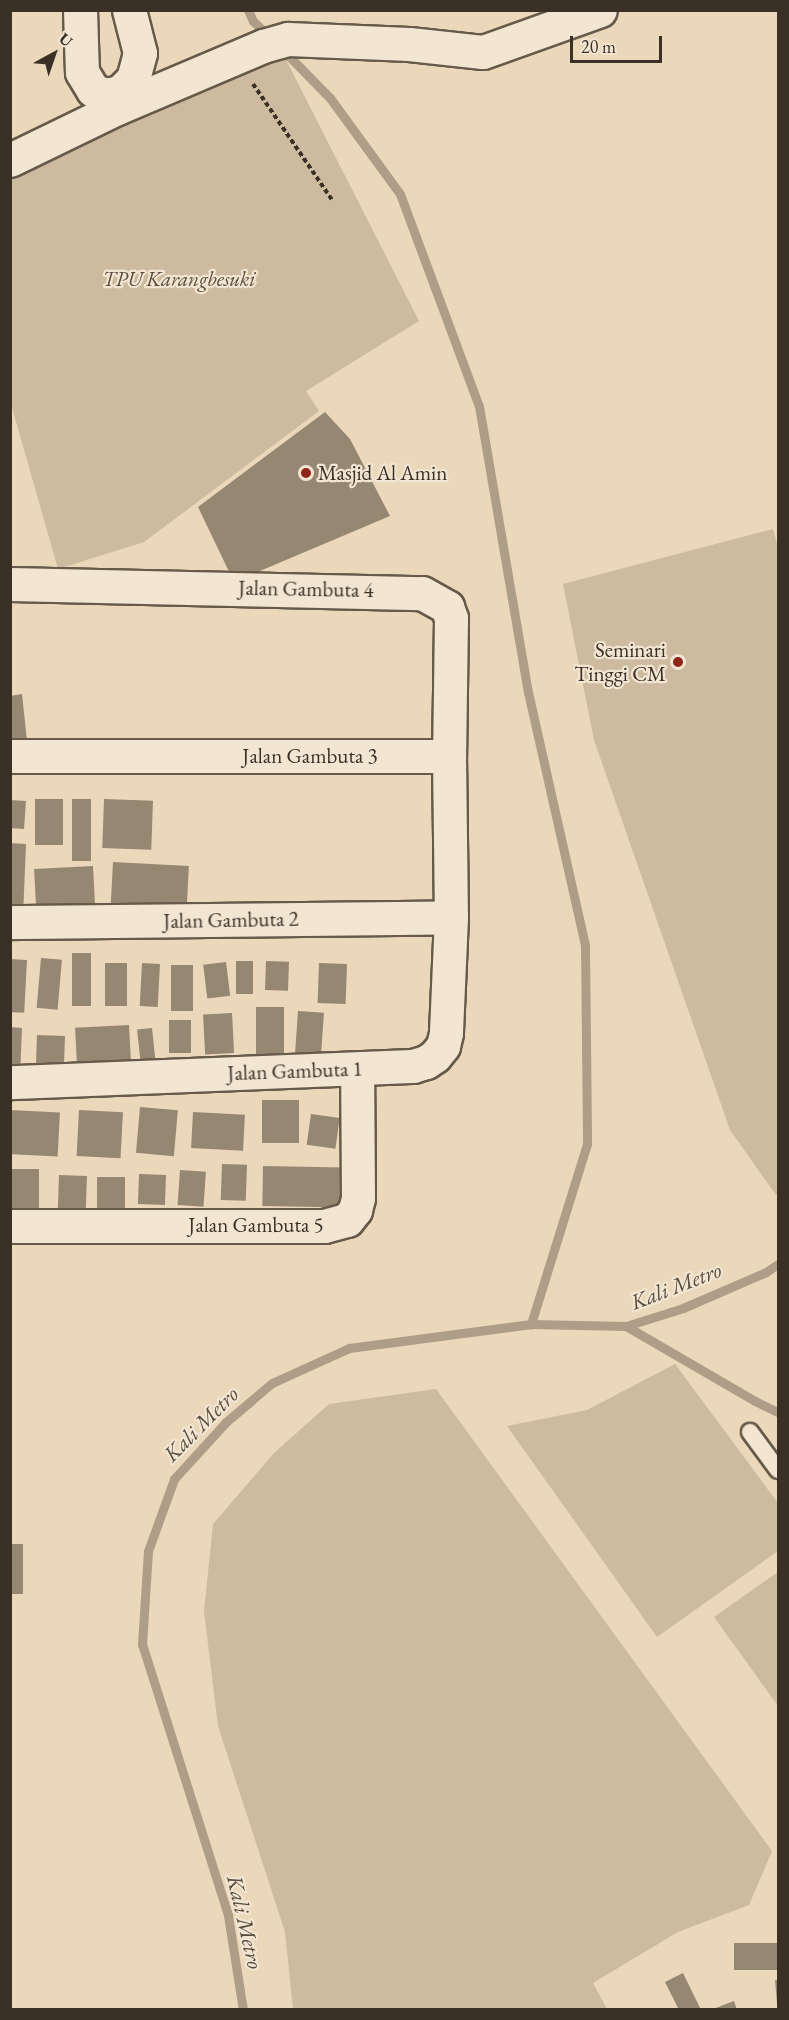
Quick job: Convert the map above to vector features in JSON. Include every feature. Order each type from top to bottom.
[{"type":"street","points":[[80,10],[82,72],[93,90],[105,95],[120,92],[133,79],[140,53],[129,10]]},
{"type":"street","points":[[10,160],[117,108],[262,48],[409,44],[483,52],[600,10]]},
{"type":"street","name":"Jalan Gambuta 4","points":[[10,584],[422,593],[447,607],[451,618],[449,756]]},
{"type":"street","name":"Jalan Gambuta 3","points":[[10,756],[449,756]]},
{"type":"street","points":[[449,756],[451,917]]},
{"type":"street","name":"Jalan Gambuta 2","points":[[10,922],[451,917]]},
{"type":"street","name":"Jalan Gambuta 1","points":[[10,1082],[413,1066],[435,1056],[443,1046],[446,1033],[451,917]]},
{"type":"street","name":"Jalan Gambuta 5","points":[[10,1226],[324,1226],[347,1220],[355,1210],[358,1198],[357,1069]]},
{"type":"lane","points":[[750,1432],[778,1470]]},
{"type":"path","points":[[262,48],[332,200]]},
{"type":"green space","name":"TPU Karangbesuki","points":[[282,52],[419,321],[306,391],[319,411],[144,542],[58,569],[11,404],[11,171]]},
{"type":"green space","points":[[773,529],[778,548],[778,1193],[776,1195],[730,1130],[594,740],[563,584]]},
{"type":"green space","points":[[675,1364],[778,1503],[778,1551],[657,1637],[507,1426],[587,1410]]},
{"type":"green space","points":[[436,1389],[772,1851],[749,1905],[678,1932],[593,1983],[607,2009],[293,2009],[285,1932],[218,1726],[204,1611],[213,1524],[274,1453],[329,1404]]},
{"type":"green space","points":[[778,1572],[778,1706],[714,1617]]},
{"type":"building","name":"Masjid Al Amin","points":[[325,412],[350,439],[390,516],[234,582],[198,507]]},
{"type":"building","points":[[22,694],[27,741],[10,743],[10,696]]},
{"type":"building","points":[[35,799],[63,799],[63,845],[35,845]]},
{"type":"building","points":[[72,799],[91,799],[91,861],[72,861]]},
{"type":"building","points":[[104,799],[153,801],[151,850],[102,848]]},
{"type":"building","points":[[10,800],[26,801],[24,829],[10,828]]},
{"type":"building","points":[[10,843],[26,844],[23,916],[10,916]]},
{"type":"building","points":[[113,862],[189,866],[187,910],[111,906]]},
{"type":"building","points":[[93,866],[95,910],[36,913],[34,869]]},
{"type":"building","points":[[72,953],[91,953],[91,1006],[72,1006]]},
{"type":"building","points":[[41,958],[62,960],[58,1010],[37,1008]]},
{"type":"building","points":[[10,959],[27,960],[24,1013],[10,1012]]},
{"type":"building","points":[[236,961],[253,961],[253,994],[236,994]]},
{"type":"building","points":[[266,961],[289,962],[288,991],[265,990]]},
{"type":"building","points":[[226,962],[230,996],[207,999],[203,965]]},
{"type":"building","points":[[105,963],[127,963],[127,1006],[105,1006]]},
{"type":"building","points":[[142,963],[160,964],[158,1007],[140,1006]]},
{"type":"building","points":[[319,963],[347,964],[346,1004],[318,1003]]},
{"type":"building","points":[[171,965],[193,965],[193,1011],[171,1011]]},
{"type":"building","points":[[256,1007],[284,1007],[284,1055],[256,1055]]},
{"type":"building","points":[[298,1011],[324,1013],[321,1054],[295,1052]]},
{"type":"building","points":[[232,1013],[234,1053],[205,1054],[203,1015]]},
{"type":"building","points":[[169,1020],[191,1020],[191,1053],[169,1053]]},
{"type":"building","points":[[129,1025],[131,1064],[77,1067],[75,1028]]},
{"type":"building","points":[[10,1027],[22,1028],[20,1078],[10,1078]]},
{"type":"building","points":[[152,1028],[156,1066],[141,1067],[137,1030]]},
{"type":"building","points":[[37,1035],[65,1036],[64,1068],[36,1067]]},
{"type":"building","points":[[262,1100],[299,1100],[299,1143],[262,1143]]},
{"type":"building","points":[[140,1107],[178,1110],[174,1156],[136,1153]]},
{"type":"building","points":[[10,1110],[60,1113],[58,1157],[10,1154]]},
{"type":"building","points":[[79,1110],[123,1112],[121,1158],[77,1156]]},
{"type":"building","points":[[193,1112],[245,1115],[243,1151],[191,1148]]},
{"type":"building","points":[[311,1114],[340,1118],[335,1149],[307,1145]]},
{"type":"building","points":[[222,1164],[247,1165],[246,1201],[221,1200]]},
{"type":"building","points":[[263,1166],[344,1167],[343,1207],[262,1206]]},
{"type":"building","points":[[10,1169],[39,1169],[39,1210],[10,1210]]},
{"type":"building","points":[[180,1170],[206,1172],[203,1207],[178,1205]]},
{"type":"building","points":[[139,1174],[166,1175],[165,1205],[138,1204]]},
{"type":"building","points":[[59,1175],[87,1176],[86,1217],[58,1216]]},
{"type":"building","points":[[97,1177],[125,1177],[125,1208],[97,1208]]},
{"type":"building","points":[[10,1544],[23,1544],[23,1594],[10,1594]]},
{"type":"building","points":[[734,1943],[778,1943],[778,1970],[734,1970]]},
{"type":"building","points":[[683,1973],[701,2010],[679,2010],[665,1982]]},
{"type":"building","points":[[775,1980],[778,1980],[778,2003],[777,2003]]},
{"type":"building","points":[[734,2001],[737,2010],[713,2010],[713,2009]]},
{"type":"waterway","points":[[248,10],[253,21],[269,36]]},
{"type":"waterway","points":[[281,48],[330,98],[400,194],[479,406],[528,692],[585,945],[587,1144],[531,1324]]},
{"type":"waterway","name":"Kali Metro","points":[[243,2010],[228,1915],[142,1644],[148,1551],[174,1479],[226,1422],[272,1383],[349,1348],[531,1324],[626,1326],[683,1308],[766,1272],[778,1264]]},
{"type":"waterway","points":[[626,1326],[778,1412]]},
{"type":"place","name":"Masjid Al Amin","points":[[306,473]]},
{"type":"place","name":"Seminari Tinggi CM","points":[[678,662]]}]
